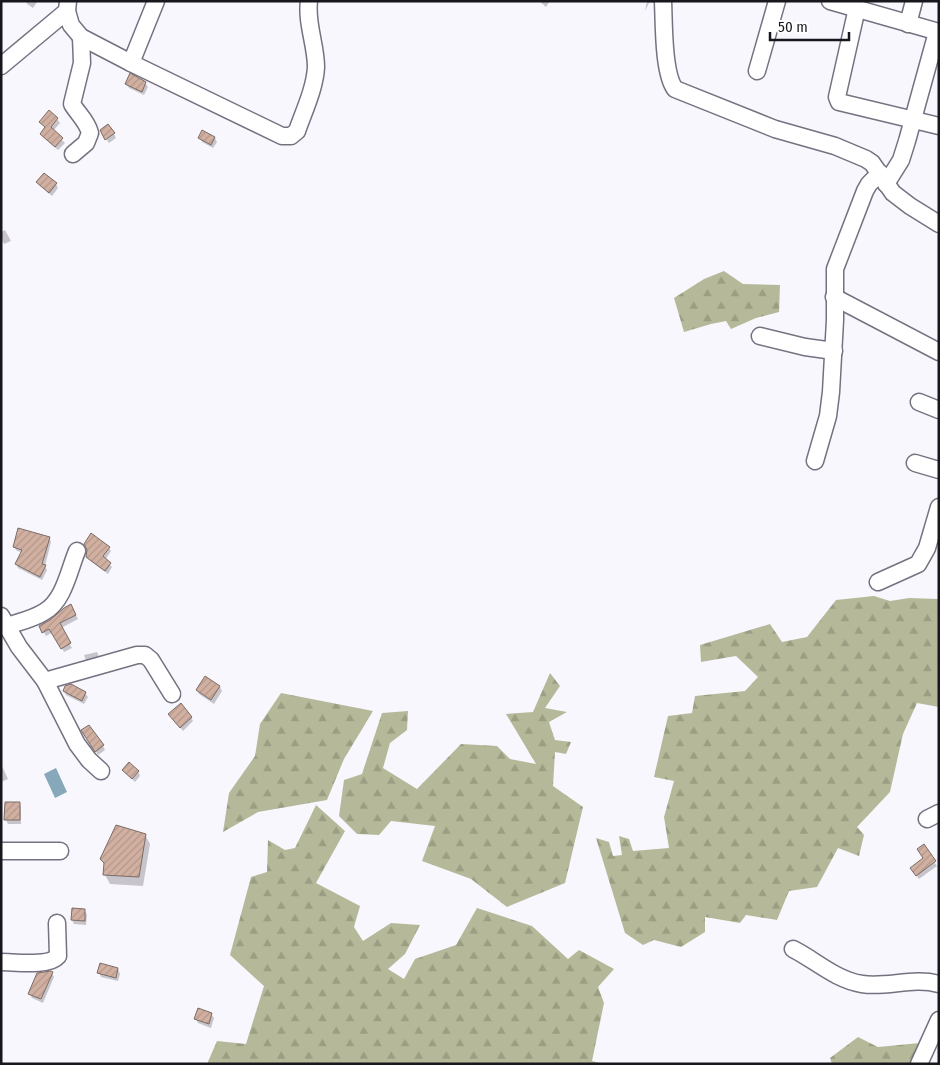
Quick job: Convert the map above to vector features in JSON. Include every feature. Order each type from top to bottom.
[{"type":"street","points":[[131,63],[156,1]]},
{"type":"street","points":[[68,6],[71,25],[81,37],[273,132],[282,136],[291,136],[297,131],[314,79],[316,66],[309,16],[309,1]]},
{"type":"street","points":[[663,1],[664,35],[669,73],[675,89],[774,129],[854,153],[872,163],[893,193],[939,224]]},
{"type":"street","points":[[757,71],[777,1]]},
{"type":"street","points":[[815,461],[828,416],[833,376],[834,278],[839,254],[864,191],[869,184],[883,179],[900,160],[938,32],[830,1]]},
{"type":"street","points":[[908,24],[914,1]]},
{"type":"street","points":[[1,66],[68,6]]},
{"type":"street","points":[[857,8],[837,100],[939,126]]},
{"type":"street","points":[[73,154],[86,142],[90,133],[88,125],[72,104],[82,63],[81,37]]},
{"type":"street","points":[[834,297],[939,352]]},
{"type":"street","points":[[760,336],[805,347],[834,351]]},
{"type":"street","points":[[919,402],[939,410]]},
{"type":"street","points":[[915,463],[939,470]]},
{"type":"street","points":[[878,582],[918,564],[927,548],[939,507]]},
{"type":"street","points":[[77,551],[63,589],[56,602],[50,608],[38,615],[4,621],[19,647],[45,681],[77,744],[89,760],[101,771]]},
{"type":"street","points":[[45,681],[137,655],[145,655],[172,694]]},
{"type":"street","points":[[1,851],[60,851]]},
{"type":"street","points":[[1,962],[46,962],[54,960],[58,956],[57,923]]},
{"type":"street","points":[[793,949],[845,979],[861,984],[916,981],[939,984]]},
{"type":"street","points":[[919,1064],[939,1020]]},
{"type":"green space","points":[[724,271],[743,284],[780,285],[779,312],[756,318],[731,329],[726,321],[684,332],[674,298],[704,279]]},
{"type":"green space","points":[[874,596],[890,601],[909,598],[939,599],[939,707],[917,703],[903,734],[890,792],[857,827],[864,835],[859,856],[838,848],[817,887],[789,891],[777,920],[746,915],[740,923],[705,917],[705,932],[681,947],[654,940],[643,945],[625,933],[596,838],[609,842],[613,856],[622,855],[619,836],[629,839],[633,851],[669,848],[664,817],[674,781],[654,777],[668,716],[692,713],[695,696],[745,691],[758,677],[736,656],[701,662],[700,645],[770,624],[782,642],[807,637],[836,600]]},
{"type":"green space","points":[[550,673],[560,686],[545,708],[567,712],[549,722],[555,740],[571,742],[566,754],[555,752],[553,786],[583,807],[565,883],[507,907],[471,879],[422,861],[435,826],[391,821],[379,835],[357,834],[339,816],[344,780],[362,774],[382,713],[408,711],[407,730],[390,743],[383,768],[417,789],[461,744],[497,746],[510,759],[536,764],[506,714],[533,712]]},
{"type":"green space","points":[[281,693],[373,711],[344,759],[327,800],[258,812],[223,832],[229,793],[255,756],[260,724]]},
{"type":"green space","points":[[316,805],[345,831],[316,883],[360,906],[354,927],[363,941],[391,923],[420,925],[405,954],[388,969],[404,979],[415,959],[456,945],[477,908],[532,926],[568,959],[579,950],[614,969],[598,987],[604,1003],[592,1061],[604,1064],[207,1064],[217,1041],[246,1044],[264,986],[230,955],[251,877],[267,872],[268,840],[285,850],[295,848]]},
{"type":"green space","points":[[858,1037],[878,1047],[920,1043],[912,1064],[832,1064],[830,1058]]},
{"type":"water","points":[[56,768],[67,792],[55,798],[44,774]]},
{"type":"building","points":[[130,73],[146,82],[142,92],[125,84]]},
{"type":"building","points":[[49,110],[58,118],[51,127],[63,138],[55,147],[40,134],[45,127],[39,122]]},
{"type":"building","points":[[108,124],[115,133],[105,140],[100,130]]},
{"type":"building","points":[[202,130],[215,137],[211,145],[198,138]]},
{"type":"building","points":[[44,173],[57,183],[49,193],[36,182]]},
{"type":"building","points":[[18,528],[50,537],[42,564],[46,565],[40,577],[15,564],[22,550],[13,547]]},
{"type":"building","points":[[91,533],[110,547],[103,556],[111,563],[105,571],[86,557],[87,550],[84,544]]},
{"type":"building","points":[[71,604],[76,615],[60,623],[71,643],[61,649],[49,629],[42,633],[39,626]]},
{"type":"building","points":[[205,676],[220,686],[211,700],[196,690]]},
{"type":"building","points":[[71,684],[86,692],[82,701],[63,691],[65,686]]},
{"type":"building","points":[[181,703],[192,717],[180,728],[168,714]]},
{"type":"building","points":[[89,725],[104,745],[95,752],[81,730]]},
{"type":"building","points":[[129,762],[139,771],[132,779],[122,770]]},
{"type":"building","points":[[5,802],[20,802],[20,820],[4,820]]},
{"type":"building","points":[[116,825],[146,834],[139,877],[103,875],[104,863],[100,859]]},
{"type":"building","points":[[924,844],[936,861],[916,876],[910,868],[923,858],[917,849]]},
{"type":"building","points":[[72,908],[85,909],[85,921],[71,920]]},
{"type":"building","points":[[100,963],[118,968],[116,978],[97,973]]},
{"type":"building","points":[[53,972],[41,999],[28,994],[37,973]]},
{"type":"building","points":[[198,1008],[212,1013],[209,1024],[194,1019]]}]
